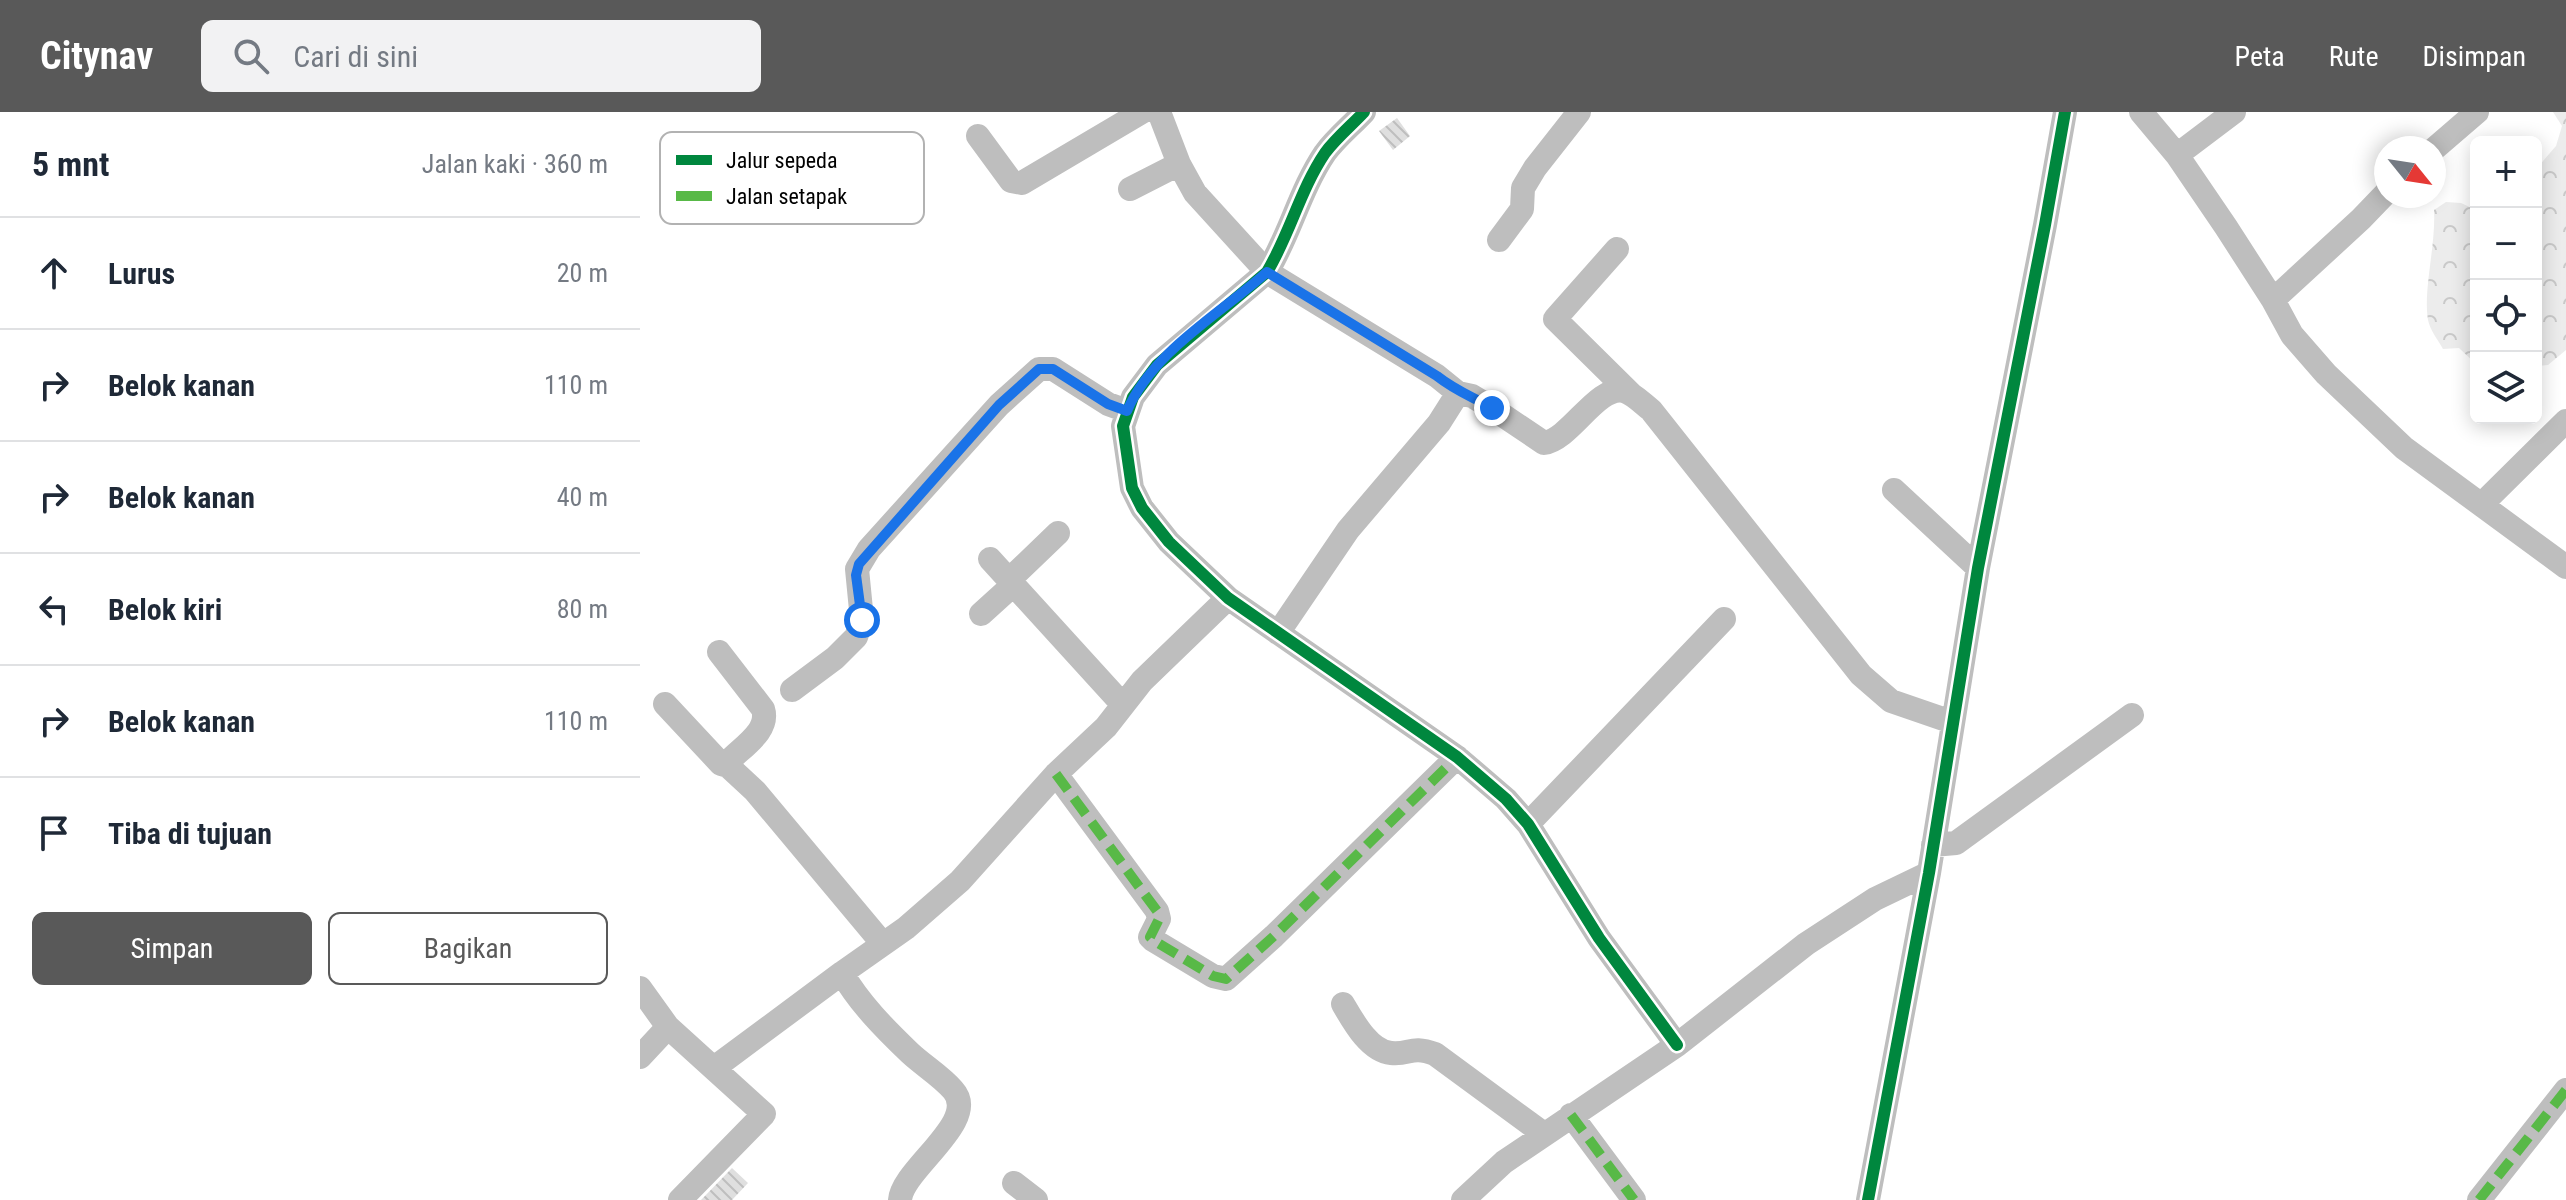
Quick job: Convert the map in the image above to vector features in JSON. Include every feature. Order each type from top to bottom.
[{"type":"street","points":[[978,136],[1011,181],[1022,183],[1114,119],[1142,112]]},
{"type":"street","points":[[1159,112],[1179,164],[1195,193],[1267,272],[1437,376],[1458,393],[1472,396],[1544,443],[1564,433],[1594,404],[1615,391],[1631,394]]},
{"type":"street","points":[[1364,112],[1326,152],[1267,272],[1157,365],[1133,397],[1123,426],[1132,488],[1142,508],[1169,542],[1228,598],[1457,757],[1506,799],[1528,824],[1599,938],[1677,1045]]},
{"type":"street","points":[[1499,240],[1522,209],[1523,188],[1535,168],[1579,112]]},
{"type":"street","points":[[1868,1200],[1929,873],[1978,568],[2065,112]]},
{"type":"street","points":[[2141,112],[2177,155],[2273,300],[2292,335],[2367,415],[2404,448],[2566,567]]},
{"type":"street","points":[[2177,155],[2234,112]]},
{"type":"street","points":[[2446,139],[2477,112]]},
{"type":"street","points":[[1130,189],[1179,164]]},
{"type":"street","points":[[2273,300],[2374,205]]},
{"type":"street","points":[[1617,249],[1555,319],[1659,420],[1861,675],[1891,701],[1952,722]]},
{"type":"street","points":[[792,690],[835,658],[856,637],[862,620],[857,569],[869,549],[999,405],[1036,372],[1053,369],[1108,404],[1127,411]]},
{"type":"street","points":[[1278,633],[1348,530],[1439,423],[1458,393]]},
{"type":"street","points":[[2482,504],[2566,421]]},
{"type":"street","points":[[1894,490],[1978,568]]},
{"type":"street","points":[[981,614],[1058,533]]},
{"type":"street","points":[[990,559],[1123,705]]},
{"type":"street","points":[[714,1068],[906,928],[960,881],[1056,774],[1106,727],[1142,681],[1228,598]]},
{"type":"street","points":[[1528,824],[1724,619]]},
{"type":"street","points":[[719,652],[763,709],[765,716],[762,729],[729,761],[728,766]]},
{"type":"street","points":[[665,704],[721,764],[728,766],[755,791],[883,944]]},
{"type":"street","points":[[1933,845],[1956,843],[2132,715]]},
{"type":"street","points":[[1056,774],[1157,911],[1159,919],[1151,932],[1153,940],[1226,979],[1457,757]]},
{"type":"street","points":[[1463,1200],[1504,1162],[1677,1045],[1806,944],[1875,899],[1929,873]]},
{"type":"street","points":[[842,973],[855,994],[910,1053],[955,1092],[959,1102],[956,1121],[905,1186],[900,1200]]},
{"type":"street","points":[[640,988],[668,1027],[764,1114],[680,1200]]},
{"type":"street","points":[[1343,1004],[1363,1033],[1381,1050],[1392,1054],[1416,1049],[1435,1054],[1544,1134]]},
{"type":"street","points":[[640,1057],[668,1027]]},
{"type":"street","points":[[2479,1200],[2566,1090]]},
{"type":"street","points":[[1571,1115],[1634,1200]]},
{"type":"street","points":[[1014,1183],[1036,1200]]},
{"type":"green space","points":[[2553,112],[2566,112],[2566,350],[2548,365],[2542,366],[2542,162],[2556,146],[2562,126]]},
{"type":"green space","points":[[2446,202],[2470,207],[2470,358],[2459,348],[2443,349],[2428,320],[2434,210],[2446,208]]},
{"type":"building","points":[[1397,118],[1410,136],[1393,150],[1379,131]]},
{"type":"building","points":[[732,1168],[748,1183],[732,1200],[701,1200]]},
{"type":"marked path","points":[[1056,774],[1157,911],[1159,919],[1150,937],[1213,976],[1226,979],[1457,757]]},
{"type":"marked path","points":[[2479,1200],[2566,1090]]},
{"type":"marked path","points":[[1571,1115],[1634,1200]]},
{"type":"cycle path","points":[[1364,112],[1329,147],[1316,167],[1267,272],[1157,365],[1133,397],[1123,426],[1132,488],[1142,508],[1169,542],[1228,598],[1457,757],[1506,799],[1528,824],[1599,938],[1677,1045]]},
{"type":"cycle path","points":[[1868,1200],[1929,873],[1978,568],[2065,112]]},
{"type":"route","points":[[862,620],[856,575],[869,549],[999,405],[1039,369],[1053,369],[1108,404],[1127,411],[1133,397],[1157,365],[1267,272],[1437,376],[1458,393],[1472,396],[1492,408]]}]
